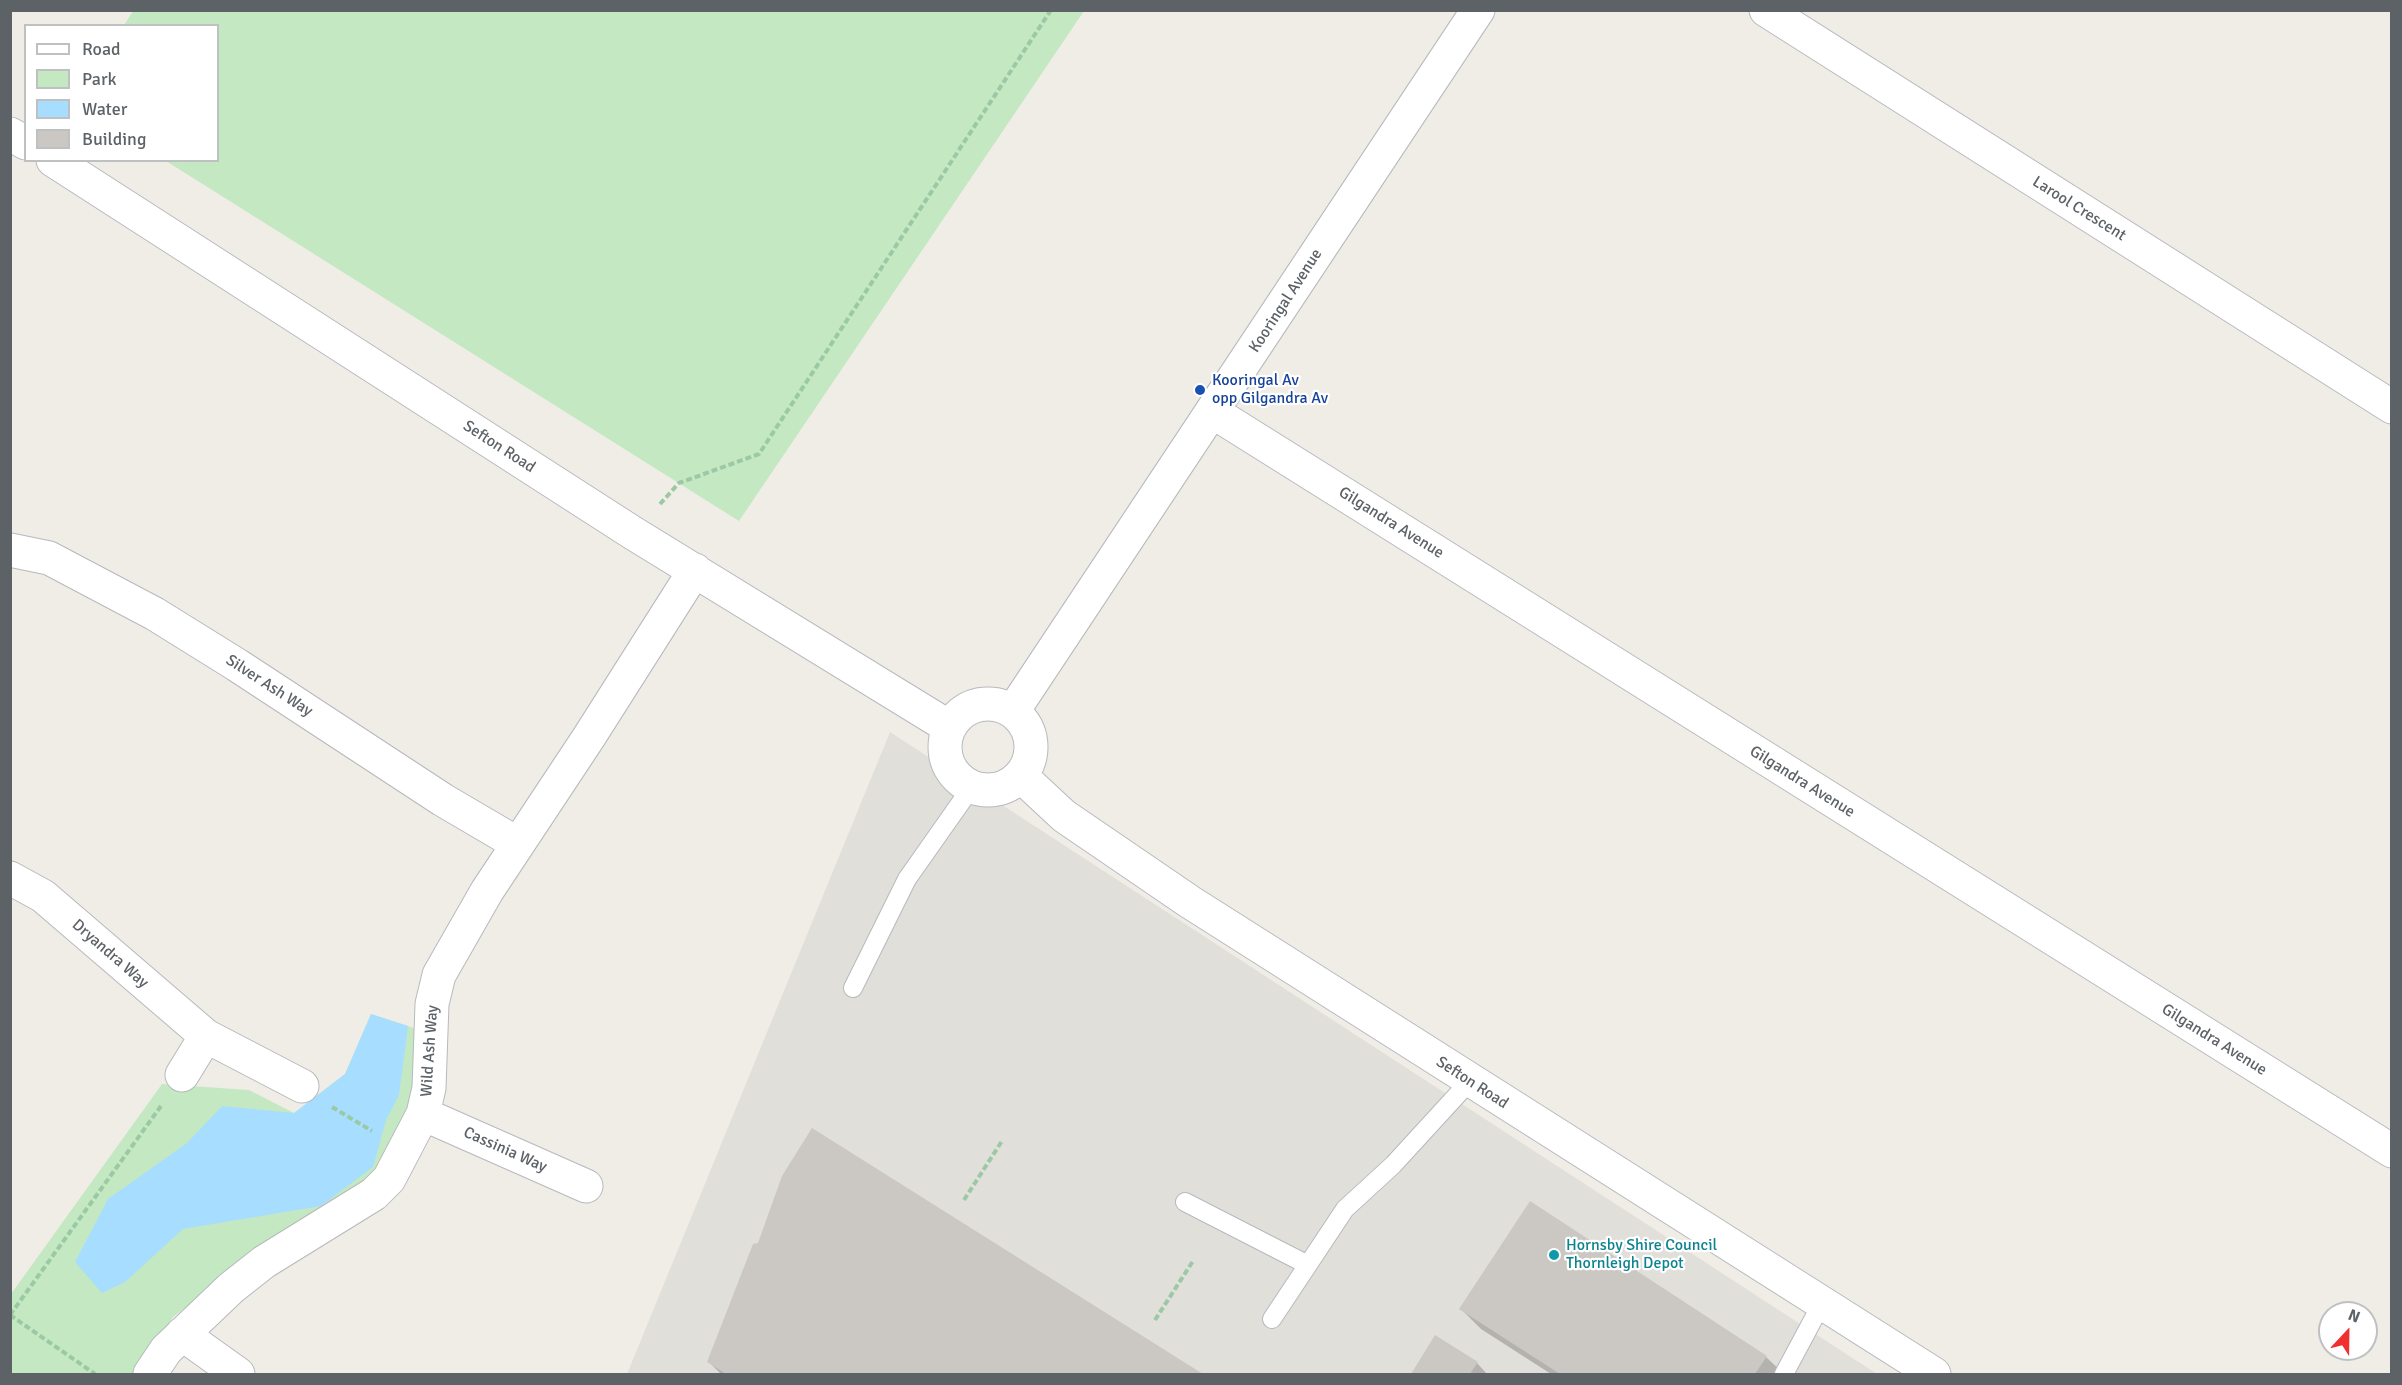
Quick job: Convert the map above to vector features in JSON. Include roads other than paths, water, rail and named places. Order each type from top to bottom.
[{"type":"street","name":"Kooringal Avenue","points":[[1013,711],[1478,10]]},
{"type":"street","name":"Larool Crescent","points":[[1766,10],[2391,407]]},
{"type":"street","points":[[10,134],[24,142]]},
{"type":"street","name":"Sefton Road","points":[[56,162],[633,533],[949,727]]},
{"type":"street","name":"Gilgandra Avenue","points":[[1213,412],[2391,1151]]},
{"type":"street","name":"Silver Ash Way","points":[[10,550],[49,558],[155,614],[443,800],[518,844]]},
{"type":"street","name":"Wild Ash Way","points":[[150,1374],[166,1350],[231,1288],[264,1262],[374,1194],[389,1179],[423,1114],[429,1088],[432,1004],[439,975],[487,891],[695,570]]},
{"type":"street","points":[[996,704],[1013,711],[1026,724],[1032,742],[1030,760],[1021,776],[1006,787],[989,791],[971,788],[957,777],[947,762],[944,744],[949,727],[961,713],[977,705],[996,704]]},
{"type":"street","name":"Sefton Road","points":[[1021,776],[1064,816],[1190,902],[1934,1374]]},
{"type":"street","name":"Dryandra Way","points":[[10,878],[43,896],[206,1036],[302,1086]]},
{"type":"street","points":[[182,1075],[206,1036]]},
{"type":"street","name":"Cassinia Way","points":[[423,1114],[586,1186]]},
{"type":"street","points":[[182,1334],[238,1374]]},
{"type":"lane","points":[[853,988],[907,879],[971,788]]},
{"type":"lane","points":[[1272,1319],[1345,1209],[1393,1165],[1470,1081]]},
{"type":"lane","points":[[1185,1202],[1308,1265]]},
{"type":"lane","points":[[1784,1374],[1822,1303]]},
{"type":"water","points":[[371,1014],[408,1026],[399,1095],[386,1120],[373,1167],[321,1206],[183,1229],[125,1282],[102,1293],[75,1262],[108,1199],[187,1143],[222,1106],[294,1113],[345,1074]]},
{"type":"place","name":"Kooringal Av opp Gilgandra Av","points":[[1200,390]]},
{"type":"place","name":"Hornsby Shire Council Thornleigh Depot","points":[[1554,1255]]}]
